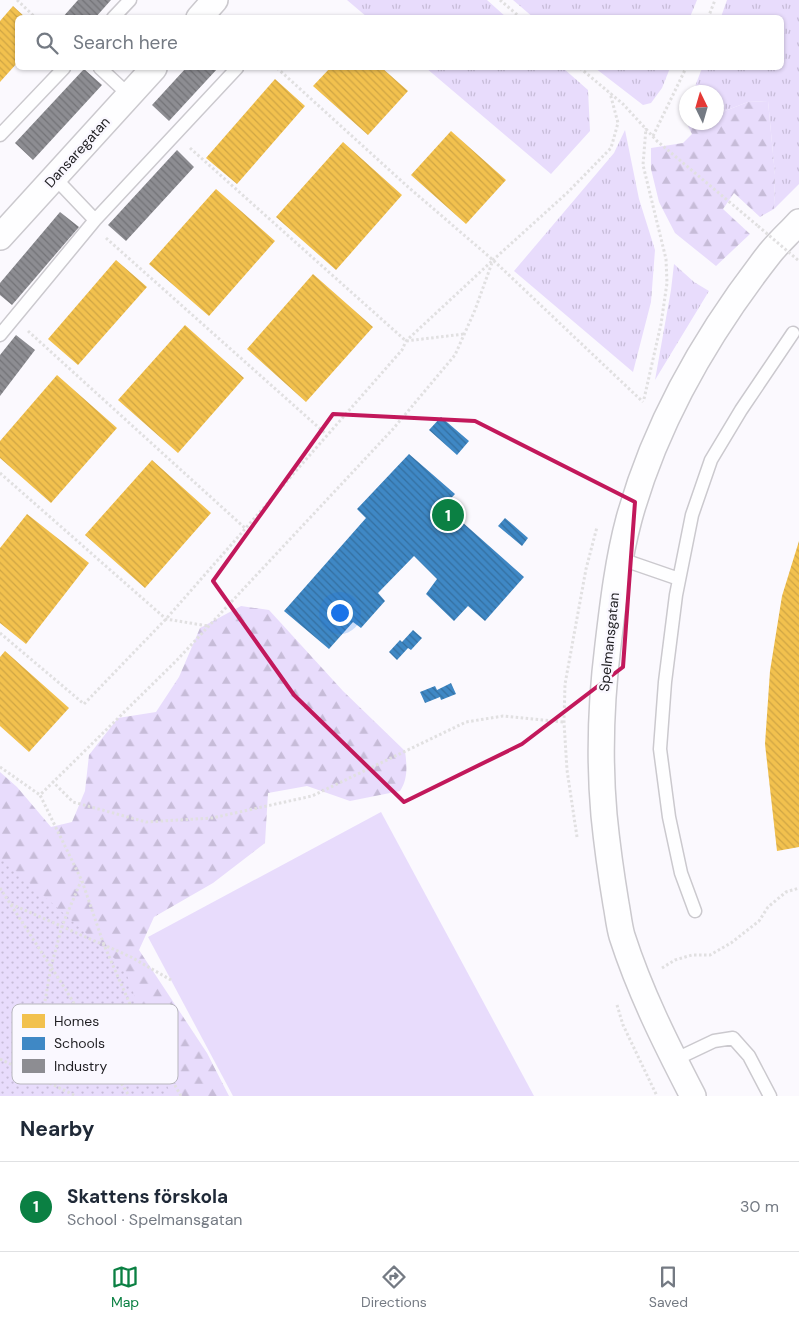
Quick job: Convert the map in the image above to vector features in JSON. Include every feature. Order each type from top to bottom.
[{"type":"street","points":[[202,15],[215,0]]},
{"type":"street","name":"Dansaregatan","points":[[0,237],[152,70]]},
{"type":"street","name":"Spelmansgatan","points":[[693,1096],[674,1060],[637,977],[622,934],[608,860],[602,793],[600,731],[614,593],[629,520],[643,476],[668,414],[726,313],[772,251],[799,222]]},
{"type":"lane","points":[[115,15],[130,0]]},
{"type":"lane","points":[[0,135],[62,70]]},
{"type":"lane","points":[[102,70],[129,95]]},
{"type":"lane","points":[[0,335],[93,222],[235,70]]},
{"type":"lane","points":[[54,177],[93,222]]},
{"type":"lane","points":[[695,911],[681,873],[669,817],[660,749],[679,579],[692,515],[711,460],[741,410],[793,333]]},
{"type":"lane","points":[[621,559],[679,579]]},
{"type":"lane","points":[[674,1060],[714,1041],[733,1038],[749,1056],[770,1096]]},
{"type":"path","points":[[17,0],[33,15]]},
{"type":"path","points":[[500,0],[518,15]]},
{"type":"path","points":[[709,15],[715,0]]},
{"type":"path","points":[[279,70],[407,186],[493,260],[643,402]]},
{"type":"path","points":[[582,70],[623,104],[653,136],[799,261]]},
{"type":"path","points":[[653,136],[685,70]]},
{"type":"path","points":[[0,633],[84,704],[166,619],[246,529],[326,434],[402,350],[406,341],[567,193],[611,148],[618,123],[610,93]]},
{"type":"path","points":[[174,135],[406,341],[464,334]]},
{"type":"path","points":[[93,222],[326,434]]},
{"type":"path","points":[[40,795],[52,781],[153,684],[393,428],[454,355],[475,310],[493,260]]},
{"type":"path","points":[[14,318],[246,529]]},
{"type":"path","points":[[0,473],[166,619],[208,626]]},
{"type":"path","points":[[52,781],[73,802],[146,822],[212,818],[312,796],[466,722],[503,716],[564,722]]},
{"type":"path","points":[[0,767],[40,795],[82,880],[104,945],[130,1004]]},
{"type":"path","points":[[44,1004],[51,967],[62,926],[82,880]]},
{"type":"path","points":[[0,888],[73,1004]]},
{"type":"path","points":[[637,977],[665,967],[675,960],[692,955],[710,955],[731,943],[759,921],[768,907],[786,892],[799,888]]},
{"type":"path","points":[[10,903],[132,957],[171,980]]},
{"type":"path","points":[[0,1059],[12,1065]]},
{"type":"path","points":[[51,1084],[76,1096]]},
{"type":"path","points":[[122,1084],[129,1096]]},
{"type":"path","points":[[174,1084],[181,1096]]},
{"type":"highlighted area","points":[[333,414],[475,421],[635,502],[623,667],[522,744],[404,802],[294,695],[213,581]]},
{"type":"green space","points":[[347,0],[487,0],[504,15],[365,15]]},
{"type":"green space","points":[[513,0],[697,0],[691,15],[530,15]]},
{"type":"green space","points":[[727,0],[799,0],[799,184],[774,209],[775,175],[768,101],[748,102],[724,111],[724,85],[696,85],[701,70],[784,70],[784,15],[722,15]]},
{"type":"green space","points":[[428,70],[565,70],[588,90],[590,131],[551,174]]},
{"type":"green space","points":[[598,70],[669,70],[662,88],[651,103],[643,105]]},
{"type":"green space","points":[[768,101],[775,175],[774,209],[760,217],[734,193],[723,209],[750,234],[716,266],[675,233],[659,202],[651,169],[651,148],[683,143],[692,134],[690,130],[724,130],[724,111],[748,102]]},
{"type":"green space","points":[[625,130],[639,199],[655,250],[651,302],[633,372],[514,271],[614,153]]},
{"type":"green space","points":[[674,264],[694,282],[709,291],[655,380],[671,290]]},
{"type":"green space","points":[[241,606],[269,610],[343,691],[405,751],[406,772],[403,786],[400,791],[350,801],[307,786],[268,793],[265,843],[213,883],[154,917],[139,950],[175,1004],[12,1004],[12,1084],[178,1084],[178,1009],[207,1053],[229,1096],[0,1096],[0,772],[17,787],[51,827],[72,822],[85,791],[89,755],[118,718],[156,712],[179,677],[200,628]]},
{"type":"green space","points":[[381,812],[534,1096],[233,1096],[148,937]]},
{"type":"green space","points":[[0,857],[124,967],[137,1004],[12,1004],[12,1084],[167,1084],[171,1096],[0,1096]]},
{"type":"building: Homes","points":[[13,6],[23,15],[15,15],[15,65],[0,82],[0,21]]},
{"type":"building: Homes","points":[[328,70],[384,70],[408,91],[368,135],[313,86]]},
{"type":"building: Homes","points":[[275,79],[305,106],[237,184],[206,158]]},
{"type":"building: Homes","points":[[451,131],[506,180],[466,224],[411,175]]},
{"type":"building: Homes","points":[[343,142],[402,195],[336,270],[276,217]]},
{"type":"building: Homes","points":[[216,189],[275,241],[209,316],[149,264]]},
{"type":"building: Homes","points":[[116,260],[147,287],[78,365],[48,339]]},
{"type":"building: Homes","points":[[313,274],[373,327],[306,402],[247,349]]},
{"type":"building: Homes","points":[[185,325],[244,378],[178,453],[118,400]]},
{"type":"building: Homes","points":[[57,375],[117,428],[51,503],[0,458],[0,441]]},
{"type":"building: Homes","points":[[152,460],[211,513],[145,588],[85,535]]},
{"type":"building: Homes","points":[[27,514],[89,563],[26,644],[0,623],[0,548]]},
{"type":"building: Homes","points":[[799,541],[799,847],[777,851],[765,744],[770,671],[782,596]]},
{"type":"building: Homes","points":[[5,651],[69,708],[29,752],[0,726],[0,657]]},
{"type":"building: Schools","points":[[441,417],[469,441],[457,455],[429,430]]},
{"type":"building: Schools","points":[[409,454],[455,494],[444,506],[524,577],[485,621],[468,606],[454,621],[426,594],[437,579],[414,556],[378,593],[385,601],[361,628],[353,622],[329,649],[284,611],[366,518],[357,509]]},
{"type":"building: Schools","points":[[505,518],[528,538],[522,546],[498,526]]},
{"type":"building: Schools","points":[[413,630],[422,638],[411,650],[408,648],[397,660],[389,652]]},
{"type":"building: Schools","points":[[451,683],[456,694],[441,700],[440,697],[425,703],[420,692],[435,686],[437,690]]},
{"type":"building: Industry","points":[[78,0],[111,0],[98,15],[65,15]]},
{"type":"building: Industry","points":[[83,70],[102,85],[33,160],[15,143]]},
{"type":"building: Industry","points":[[184,70],[216,70],[169,121],[152,105]]},
{"type":"building: Industry","points":[[177,150],[194,167],[126,241],[108,225]]},
{"type":"building: Industry","points":[[60,212],[79,227],[12,305],[0,295],[0,283]]},
{"type":"building: Industry","points":[[16,335],[35,350],[0,396],[0,355]]},
{"type":"place","name":"Skattens förskola","points":[[448,515]]}]
